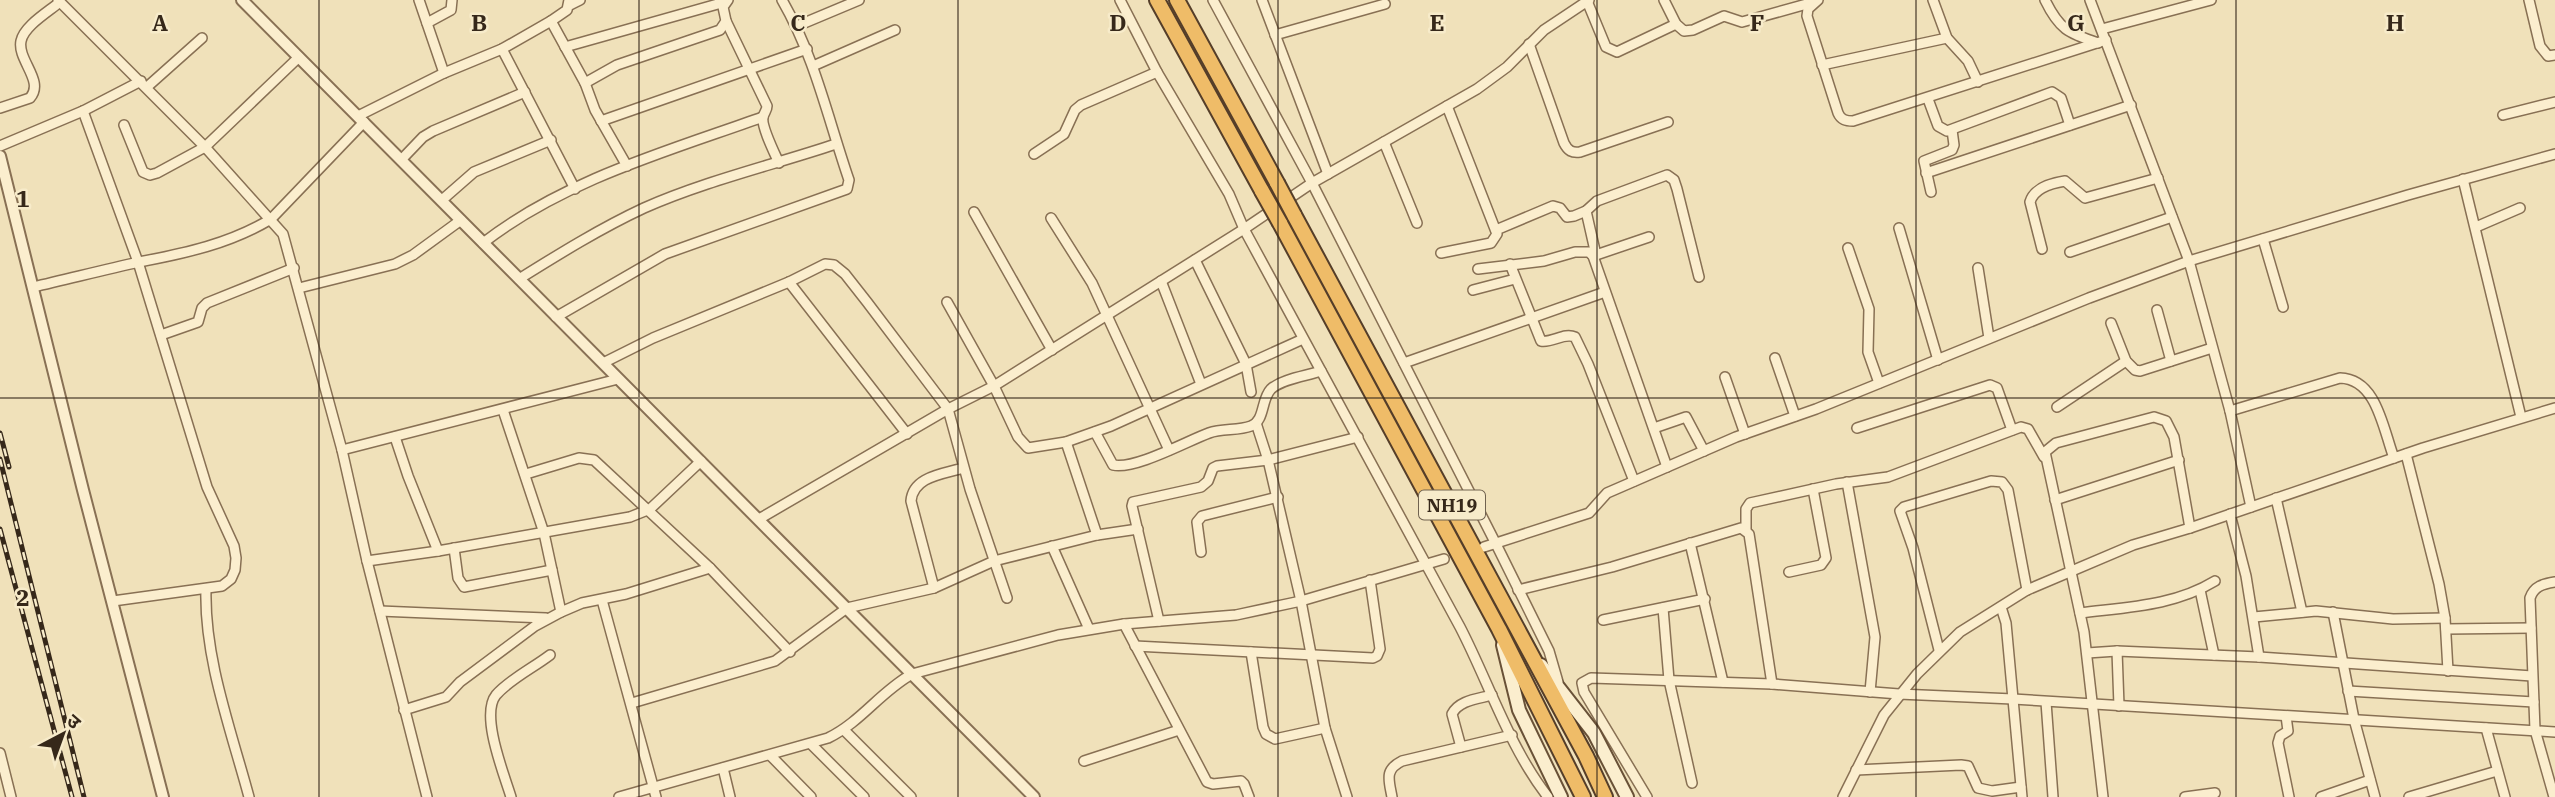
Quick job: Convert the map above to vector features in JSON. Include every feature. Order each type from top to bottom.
[{"type":"highway","name":"NH19","points":[[1157,0],[1499,629],[1583,797]]},
{"type":"highway","name":"NH19","points":[[1177,0],[1532,654],[1605,797]]},
{"type":"main road","points":[[1499,629],[1519,710],[1561,797]]},
{"type":"main road","points":[[1532,654],[1594,733],[1627,797]]},
{"type":"street","points":[[242,0],[1034,797]]},
{"type":"street","points":[[419,0],[444,73]]},
{"type":"street","points":[[427,23],[451,10],[452,0]]},
{"type":"street","points":[[33,287],[180,255],[240,236],[271,219],[361,119],[444,73],[502,49],[567,10],[569,3],[580,0]]},
{"type":"street","points":[[556,317],[666,254],[847,189],[849,180],[813,66],[797,26],[782,0]]},
{"type":"street","points":[[797,26],[859,0]]},
{"type":"street","points":[[1120,0],[1157,72],[1229,194],[1244,229],[1471,649],[1535,781],[1548,797]]},
{"type":"street","points":[[1213,0],[1312,183],[1496,544],[1549,651],[1558,685]]},
{"type":"street","points":[[1262,0],[1328,174]]},
{"type":"street","points":[[1664,0],[1676,24],[1684,31],[1693,30],[1724,16],[1742,22],[1816,1]]},
{"type":"street","points":[[1933,0],[1947,38],[1968,61],[1978,82]]},
{"type":"street","points":[[2045,0],[2064,29],[2102,41]]},
{"type":"street","points":[[2090,0],[2102,29],[2102,41],[2131,106],[2189,261],[2230,411],[2251,507]]},
{"type":"street","points":[[2102,29],[2211,0]]},
{"type":"street","points":[[2529,0],[2540,46],[2548,56],[2555,55]]},
{"type":"street","points":[[0,108],[30,98],[34,94],[36,87],[21,50],[21,42],[28,29],[59,1],[205,147],[283,234],[342,450],[367,561],[427,797]]},
{"type":"street","points":[[483,243],[529,211],[627,166],[763,117],[768,110],[767,106],[726,21],[723,7],[726,1]]},
{"type":"street","points":[[565,47],[726,1]]},
{"type":"street","points":[[759,519],[948,409],[994,386],[1244,229],[1312,183],[1447,106],[1497,74],[1544,30],[1588,1],[1610,51],[1617,52],[1676,24]]},
{"type":"street","points":[[1816,1],[1808,9],[1807,16],[1838,113],[1840,118],[1846,121],[1928,99],[2102,41]]},
{"type":"street","points":[[1275,35],[1385,4]]},
{"type":"street","points":[[551,20],[585,83],[601,121],[627,166]]},
{"type":"street","points":[[585,83],[617,65],[720,30],[726,21]]},
{"type":"street","points":[[813,66],[895,30]]},
{"type":"street","points":[[0,146],[144,84],[202,38]]},
{"type":"street","points":[[1822,65],[1947,38]]},
{"type":"street","points":[[1529,44],[1564,143],[1573,152],[1580,152],[1668,122]]},
{"type":"street","points":[[502,49],[576,189]]},
{"type":"street","points":[[601,121],[807,49]]},
{"type":"street","points":[[124,125],[143,172],[150,175],[157,173],[205,147],[299,57]]},
{"type":"street","points":[[1034,154],[1064,134],[1074,110],[1081,105],[1157,72]]},
{"type":"street","points":[[401,160],[433,131],[525,92]]},
{"type":"street","points":[[1928,99],[1938,126],[1942,130],[1952,130],[2052,92],[2061,98],[2070,125]]},
{"type":"street","points":[[2503,116],[2555,102]]},
{"type":"street","points":[[1441,253],[1491,243],[1497,234],[1447,106]]},
{"type":"street","points":[[1926,173],[2131,106]]},
{"type":"street","points":[[83,111],[138,262],[207,487],[234,546],[236,558],[230,579],[222,586],[113,601]]},
{"type":"street","points":[[763,117],[779,163]]},
{"type":"street","points":[[1931,192],[1924,161],[1952,150],[1952,130]]},
{"type":"street","points":[[442,200],[474,172],[551,140]]},
{"type":"street","points":[[1384,142],[1417,223]]},
{"type":"street","points":[[519,279],[645,208],[698,188],[836,144]]},
{"type":"street","points":[[1484,547],[1589,513],[1607,493],[1704,451],[2189,261],[2555,154]]},
{"type":"street","points":[[0,156],[163,797]]},
{"type":"street","points":[[1496,230],[1553,206],[1571,217],[1586,211],[1597,201],[1668,174],[1677,189],[1699,277]]},
{"type":"street","points":[[2042,249],[2029,202],[2038,190],[2065,181],[2085,198],[2158,178]]},
{"type":"street","points":[[2463,179],[2521,417]]},
{"type":"street","points":[[2476,227],[2520,208]]},
{"type":"street","points":[[1586,211],[1605,292],[1667,467]]},
{"type":"street","points":[[974,212],[1052,350]]},
{"type":"street","points":[[2070,252],[2172,217]]},
{"type":"street","points":[[1051,218],[1085,270],[1169,450]]},
{"type":"street","points":[[299,288],[395,264],[413,255],[461,220]]},
{"type":"street","points":[[1899,228],[1938,360]]},
{"type":"street","points":[[1478,269],[1544,261],[1585,251],[1595,256],[1649,237]]},
{"type":"street","points":[[2263,239],[2283,307]]},
{"type":"street","points":[[1848,248],[1869,309],[1868,352],[1879,383]]},
{"type":"street","points":[[1195,260],[1246,364],[1251,391]]},
{"type":"street","points":[[603,363],[653,338],[789,282],[825,264],[838,268],[948,409],[964,468],[1007,598]]},
{"type":"street","points":[[1510,264],[1541,341],[1569,335],[1575,337],[1634,481]]},
{"type":"street","points":[[160,335],[198,322],[202,308],[207,303],[294,268]]},
{"type":"street","points":[[1978,268],[1989,338]]},
{"type":"street","points":[[1473,290],[1515,279]]},
{"type":"street","points":[[1161,281],[1201,384]]},
{"type":"street","points":[[789,282],[906,434]]},
{"type":"street","points":[[1404,363],[1605,292]]},
{"type":"street","points":[[947,302],[994,386],[1018,437],[1028,448],[1066,442],[1095,432],[1303,339]]},
{"type":"street","points":[[2157,310],[2171,361]]},
{"type":"street","points":[[2111,323],[2126,361],[2134,370],[2140,371],[2213,348]]},
{"type":"street","points":[[1775,358],[1795,416]]},
{"type":"street","points":[[2057,407],[2126,361]]},
{"type":"street","points":[[1321,371],[1278,384],[1271,389],[1256,423],[1278,497],[1325,728],[1347,797]]},
{"type":"street","points":[[1725,377],[1745,434]]},
{"type":"street","points":[[2230,411],[2340,378],[2352,378],[2370,393],[2394,458]]},
{"type":"street","points":[[342,450],[618,379]]},
{"type":"street","points":[[1857,428],[1990,385],[1997,388],[2012,430]]},
{"type":"street","points":[[1843,797],[1884,715],[1899,694],[1939,650],[1960,632],[2027,590],[2071,569],[2133,545],[2406,454],[2555,408]]},
{"type":"street","points":[[503,410],[544,533],[561,611]]},
{"type":"street","points":[[1654,428],[1686,417],[1704,451]]},
{"type":"street","points":[[2103,797],[2087,653],[2045,452],[2056,443],[2154,417],[2166,421],[2171,427],[2179,460],[2190,528]]},
{"type":"street","points":[[1095,432],[1110,459],[1118,466],[1169,450],[1212,432],[1256,423]]},
{"type":"street","points":[[1772,684],[1746,530],[1746,509],[1751,503],[1847,482],[1888,477],[2025,426],[2046,460]]},
{"type":"street","points":[[395,437],[411,485],[439,551]]},
{"type":"street","points":[[1159,621],[1132,506],[1136,500],[1201,486],[1208,481],[1213,468],[1217,466],[1268,460],[1357,437]]},
{"type":"street","points":[[1066,442],[1097,535]]},
{"type":"street","points":[[2406,454],[2434,560],[2445,618],[2448,671]]},
{"type":"street","points":[[526,474],[579,458],[594,460],[650,509],[790,652]]},
{"type":"street","points":[[2055,500],[2179,460]]},
{"type":"street","points":[[367,561],[622,519],[650,509],[701,461]]},
{"type":"street","points":[[934,587],[911,501],[912,491],[929,478],[964,468]]},
{"type":"street","points":[[1939,650],[1913,548],[1901,517],[1900,511],[1904,506],[1991,481],[2002,482],[2008,490],[2027,590]]},
{"type":"street","points":[[1847,482],[1875,637],[1870,692]]},
{"type":"street","points":[[1789,572],[1821,565],[1826,558],[1813,489]]},
{"type":"street","points":[[1201,552],[1197,522],[1202,516],[1278,497]]},
{"type":"street","points":[[2276,498],[2302,612]]},
{"type":"street","points":[[2230,514],[2254,617],[2259,657]]},
{"type":"street","points":[[1518,590],[1612,567],[1736,528],[1746,530]]},
{"type":"street","points":[[632,703],[761,666],[790,652],[847,608],[934,587],[994,561],[1097,535],[1138,530]]},
{"type":"street","points":[[1690,543],[1723,682]]},
{"type":"street","points":[[1052,546],[1089,629]]},
{"type":"street","points":[[454,548],[458,578],[464,587],[552,570]]},
{"type":"street","points":[[619,797],[655,793],[723,768],[811,744],[844,730],[894,685],[912,674],[1020,643],[1089,629],[1236,615],[1301,601],[1444,559]]},
{"type":"street","points":[[404,710],[446,697],[460,682],[561,611],[710,568]]},
{"type":"street","points":[[1135,646],[1373,658],[1380,649],[1370,580]]},
{"type":"street","points":[[2080,612],[2162,602],[2200,590],[2215,581]]},
{"type":"street","points":[[2554,797],[2535,730],[2530,598],[2533,590],[2539,586],[2555,582]]},
{"type":"street","points":[[206,589],[205,616],[209,645],[249,797]]},
{"type":"street","points":[[2200,590],[2214,655]]},
{"type":"street","points":[[1603,620],[1704,599]]},
{"type":"street","points":[[602,600],[655,793]]},
{"type":"street","points":[[1856,770],[1961,765],[1968,766],[1978,788],[2021,792],[2006,623],[2001,607]]},
{"type":"street","points":[[1662,608],[1668,680],[1692,783]]},
{"type":"street","points":[[380,611],[547,619]]},
{"type":"street","points":[[2254,617],[2333,612],[2382,618],[2445,618]]},
{"type":"street","points":[[2333,612],[2354,719],[2375,797]]},
{"type":"street","points":[[1124,624],[1207,782],[1213,784],[1241,781],[1249,797]]},
{"type":"street","points":[[2446,629],[2531,628]]},
{"type":"street","points":[[2087,653],[2117,651],[2259,657],[2532,676]]},
{"type":"street","points":[[2117,651],[2119,706]]},
{"type":"street","points":[[1251,652],[1266,734],[1275,739],[1325,728]]},
{"type":"street","points":[[511,797],[491,725],[491,705],[505,688],[550,655]]},
{"type":"street","points":[[1647,797],[1581,683],[1591,678],[1772,684],[1899,694],[2012,698],[2555,732]]},
{"type":"street","points":[[2348,691],[2534,702]]},
{"type":"street","points":[[1461,747],[1453,709],[1464,702],[1492,695]]},
{"type":"street","points":[[2046,702],[2053,797]]},
{"type":"street","points":[[2286,716],[2288,731],[2280,736],[2278,743],[2289,797]]},
{"type":"street","points":[[2486,728],[2505,797]]},
{"type":"street","points":[[844,730],[911,797]]},
{"type":"street","points":[[1084,761],[1179,730]]},
{"type":"street","points":[[1392,797],[1388,771],[1402,761],[1512,735]]},
{"type":"street","points":[[811,744],[864,797]]},
{"type":"street","points":[[0,753],[11,797]]},
{"type":"street","points":[[770,755],[811,797]]},
{"type":"street","points":[[723,768],[730,797]]},
{"type":"street","points":[[2409,797],[2497,771]]},
{"type":"street","points":[[2321,797],[2370,780]]},
{"type":"street","points":[[2185,797],[2215,793]]},
{"type":"railway","points":[[0,433],[9,467]]},
{"type":"railway","points":[[0,459],[84,797]]},
{"type":"railway","points":[[0,529],[72,797]]}]
